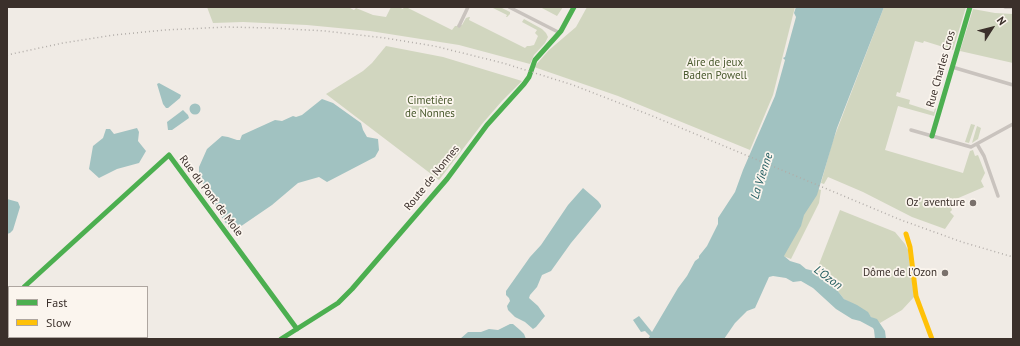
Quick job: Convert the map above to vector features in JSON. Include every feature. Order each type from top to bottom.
[{"type":"street","points":[[459,26],[468,7]]},
{"type":"street","points":[[509,7],[560,33]]},
{"type":"street","name":"Route de Nonnes","points":[[280,339],[338,303],[352,289],[447,179],[486,125],[524,84],[529,77],[533,63],[537,56],[560,33],[574,7]]},
{"type":"street","name":"Rue Charles Cros","points":[[932,136],[970,7]]},
{"type":"street","points":[[1005,7],[1013,7]]},
{"type":"street","points":[[952,66],[1013,84]]},
{"type":"street","points":[[911,130],[970,147],[1013,124]]},
{"type":"street","points":[[977,144],[984,156],[998,196]]},
{"type":"street","name":"Rue du Pont de Mole","points":[[25,286],[169,155],[297,329]]},
{"type":"street","points":[[906,234],[910,247],[916,296],[932,339]]},
{"type":"green space","points":[[207,7],[348,7],[354,10],[356,8],[373,15],[386,17],[391,7],[403,9],[406,7],[452,30],[458,24],[462,25],[466,18],[470,17],[469,20],[525,48],[527,46],[534,45],[538,36],[535,33],[537,30],[522,22],[524,19],[542,29],[548,37],[545,43],[534,55],[530,64],[459,45],[370,31],[307,25],[243,22],[213,23]]},
{"type":"green space","points":[[491,7],[500,7],[510,12],[510,14],[506,17],[507,15]]},
{"type":"green space","points":[[540,7],[563,7],[557,16]]},
{"type":"green space","name":"Aire de jeux Baden Powell","points":[[587,7],[795,7],[773,95],[750,150],[618,96],[534,67],[549,50],[576,27]]},
{"type":"green space","points":[[884,7],[966,7],[953,50],[924,41],[923,43],[915,41],[900,93],[897,92],[896,96],[910,100],[909,104],[934,112],[935,108],[936,109],[934,116],[898,106],[885,150],[963,173],[970,151],[973,150],[975,156],[978,155],[985,173],[981,181],[984,187],[949,202],[952,210],[950,212],[954,216],[945,229],[912,217],[863,192],[828,177],[824,184],[821,183],[832,143]]},
{"type":"green space","points":[[973,9],[995,13],[1013,14],[1013,63],[960,51]]},
{"type":"green space","name":"Cimetière de Nonnes","points":[[386,46],[443,57],[522,81],[482,124],[439,180],[326,94],[363,71],[372,63]]},
{"type":"green space","points":[[971,124],[975,125],[969,143],[965,142]]},
{"type":"green space","points":[[977,126],[981,128],[978,139],[972,143]]},
{"type":"green space","points":[[818,189],[821,190],[819,203],[791,259],[783,256],[801,224],[802,216]]},
{"type":"green space","points":[[840,210],[895,232],[908,250],[914,297],[902,310],[880,323],[871,317],[867,312],[844,299],[833,285],[820,277],[816,272]]},
{"type":"water","name":"La Vienne","points":[[796,7],[884,7],[837,128],[817,195],[804,215],[801,226],[784,256],[790,261],[800,264],[806,269],[814,271],[820,277],[833,285],[844,299],[857,305],[868,312],[871,317],[877,319],[885,331],[886,339],[875,339],[873,328],[860,321],[852,319],[836,309],[813,288],[801,281],[793,282],[786,278],[773,276],[769,277],[755,308],[747,311],[735,323],[724,339],[648,339],[650,336],[645,331],[641,332],[633,320],[639,316],[652,332],[695,261],[699,258],[707,246],[718,224],[718,218],[735,192],[775,96],[785,60],[783,58],[785,57],[796,17],[794,13]]},
{"type":"water","points":[[159,83],[181,95],[180,98],[168,108],[166,108],[163,104],[157,84]]},
{"type":"water","points":[[322,99],[333,103],[361,123],[367,137],[378,139],[379,150],[375,157],[327,182],[319,177],[298,183],[272,205],[234,231],[229,228],[199,177],[199,167],[207,149],[222,136],[240,140],[242,135],[275,120],[282,121],[293,116],[296,117],[302,115]]},
{"type":"water","points":[[193,104],[197,104],[199,105],[199,113],[193,114],[190,111],[190,107]]},
{"type":"water","points":[[183,110],[189,118],[172,130],[168,130],[167,122]]},
{"type":"water","points":[[137,128],[139,132],[138,141],[146,151],[139,163],[117,169],[99,178],[89,169],[93,146],[103,138],[106,129],[110,129],[114,134]]},
{"type":"water","points":[[583,188],[598,201],[601,207],[571,243],[551,271],[542,275],[537,287],[530,295],[529,298],[538,306],[545,316],[533,329],[525,322],[515,317],[508,310],[507,306],[510,301],[506,295],[506,291],[530,257],[541,245],[568,205]]},
{"type":"water","points":[[7,199],[18,202],[20,207],[13,230],[7,234]]},
{"type":"water","points":[[513,324],[520,330],[526,339],[460,339],[468,332],[481,332],[489,329],[498,330]]},
{"type":"railway","points":[[7,55],[63,43],[114,35],[165,30],[226,27],[325,31],[385,38],[434,46],[503,63],[573,85],[650,115],[901,220],[962,242],[1013,257]]},
{"type":"traffic: fast","points":[[281,339],[338,303],[352,289],[447,179],[487,125],[524,84],[529,77],[535,60],[561,31],[574,7]]},
{"type":"traffic: fast","points":[[932,136],[970,7]]},
{"type":"traffic: fast","points":[[25,286],[169,155],[297,329]]},
{"type":"traffic: slow","points":[[906,234],[910,247],[916,296],[932,339]]},
{"type":"place","name":"Oz' aventure","points":[[973,203]]},
{"type":"place","name":"Dôme de l'Ozon","points":[[945,273]]},
{"type":"water label","name":"L'Ozon","points":[[828,278]]}]
